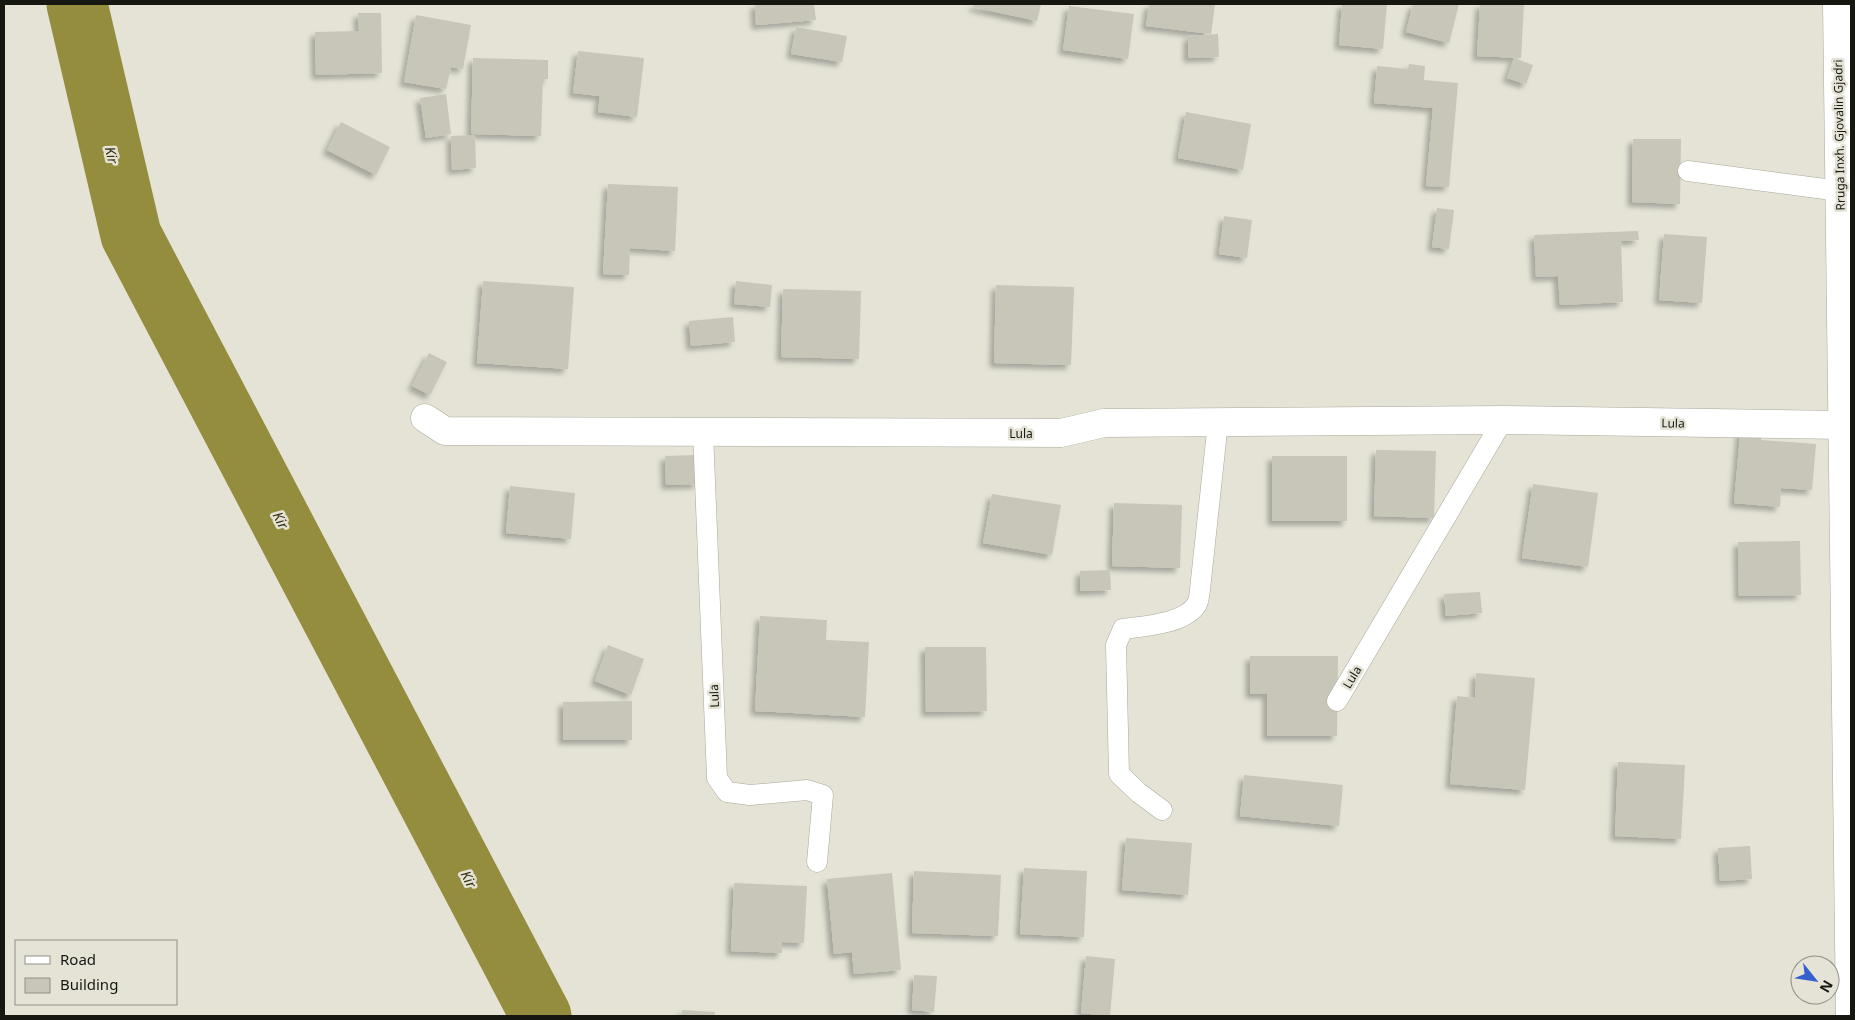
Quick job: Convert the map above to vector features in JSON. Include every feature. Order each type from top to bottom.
[{"type":"street","name":"Rruga Inxh. Gjovalin Gjadri","points":[[1837,4],[1845,114],[1840,191],[1846,238],[1843,425],[1850,1008]]},
{"type":"street","name":"Lula","points":[[425,418],[445,431],[1061,433],[1104,423],[1503,420],[1843,425]]},
{"type":"lane","points":[[1688,171],[1840,191]]},
{"type":"lane","name":"Lula","points":[[1337,701],[1503,420]]},
{"type":"lane","points":[[1162,810],[1139,794],[1119,774],[1116,645],[1123,629],[1172,621],[1186,615],[1197,603],[1218,422]]},
{"type":"lane","name":"Lula","points":[[703,432],[717,778],[727,792],[750,795],[807,790],[823,795],[818,862]]},
{"type":"building","points":[[755,4],[814,4],[816,20],[756,25]]},
{"type":"building","points":[[974,4],[1041,4],[1037,21],[973,7]]},
{"type":"building","points":[[1149,4],[1215,4],[1211,34],[1146,26]]},
{"type":"building","points":[[1342,4],[1387,4],[1383,49],[1339,45]]},
{"type":"building","points":[[1413,4],[1459,4],[1449,43],[1406,32]]},
{"type":"building","points":[[1480,4],[1524,4],[1521,58],[1477,56]]},
{"type":"building","points":[[1069,6],[1134,14],[1128,59],[1063,50]]},
{"type":"building","points":[[358,13],[381,13],[382,73],[316,75],[315,32],[359,31]]},
{"type":"building","points":[[416,15],[471,25],[463,69],[451,67],[446,89],[404,82]]},
{"type":"building","points":[[796,27],[847,36],[842,62],[791,54]]},
{"type":"building","points":[[1218,34],[1219,57],[1188,58],[1188,36]]},
{"type":"building","points":[[578,51],[644,58],[637,117],[598,112],[600,96],[573,93]]},
{"type":"building","points":[[473,58],[548,60],[548,79],[543,79],[541,136],[471,134]]},
{"type":"building","points":[[1514,58],[1533,65],[1526,84],[1507,78]]},
{"type":"building","points":[[1409,64],[1425,66],[1424,80],[1458,83],[1449,187],[1426,186],[1433,108],[1374,103],[1377,66],[1408,69]]},
{"type":"building","points":[[446,94],[451,134],[426,138],[420,98]]},
{"type":"building","points":[[1186,112],[1251,124],[1243,170],[1178,158]]},
{"type":"building","points":[[341,122],[390,147],[376,175],[327,150]]},
{"type":"building","points":[[475,135],[476,168],[452,170],[451,136]]},
{"type":"building","points":[[1633,139],[1681,139],[1680,204],[1632,202]]},
{"type":"building","points":[[608,184],[678,187],[675,251],[630,248],[629,275],[603,274]]},
{"type":"building","points":[[1437,208],[1454,210],[1449,249],[1432,247]]},
{"type":"building","points":[[1224,216],[1252,220],[1247,258],[1219,254]]},
{"type":"building","points":[[1638,231],[1639,240],[1621,241],[1623,302],[1560,305],[1558,276],[1536,277],[1534,235]]},
{"type":"building","points":[[1664,234],[1707,237],[1702,303],[1659,300]]},
{"type":"building","points":[[483,281],[574,287],[568,369],[477,363]]},
{"type":"building","points":[[736,281],[772,285],[770,307],[734,304]]},
{"type":"building","points":[[996,285],[1074,287],[1071,365],[994,363]]},
{"type":"building","points":[[783,289],[861,291],[859,359],[781,357]]},
{"type":"building","points":[[733,317],[735,342],[691,346],[689,321]]},
{"type":"building","points":[[429,353],[447,362],[430,395],[412,386]]},
{"type":"building","points":[[1741,425],[1762,426],[1761,440],[1816,444],[1812,490],[1781,488],[1780,507],[1734,503]]},
{"type":"building","points":[[1376,450],[1436,451],[1434,518],[1374,516]]},
{"type":"building","points":[[697,455],[698,484],[666,485],[665,456]]},
{"type":"building","points":[[1272,456],[1347,456],[1347,521],[1272,521]]},
{"type":"building","points":[[1533,484],[1598,493],[1588,567],[1522,558]]},
{"type":"building","points":[[510,486],[575,493],[571,539],[506,533]]},
{"type":"building","points":[[992,494],[1061,505],[1052,555],[983,543]]},
{"type":"building","points":[[1114,503],[1182,505],[1180,568],[1112,566]]},
{"type":"building","points":[[1800,541],[1801,595],[1739,596],[1738,542]]},
{"type":"building","points":[[1110,570],[1111,590],[1080,591],[1080,571]]},
{"type":"building","points":[[1480,592],[1482,613],[1446,616],[1444,594]]},
{"type":"building","points":[[760,616],[827,620],[826,640],[869,642],[865,717],[755,711]]},
{"type":"building","points":[[608,645],[644,659],[631,695],[595,681]]},
{"type":"building","points":[[925,647],[986,647],[987,711],[926,712]]},
{"type":"building","points":[[1250,656],[1338,656],[1337,736],[1267,736],[1267,694],[1250,694]]},
{"type":"building","points":[[1476,673],[1535,678],[1525,790],[1450,784],[1457,696],[1475,698]]},
{"type":"building","points":[[632,701],[632,740],[563,740],[563,702]]},
{"type":"building","points":[[1618,762],[1685,765],[1681,839],[1615,836]]},
{"type":"building","points":[[1244,775],[1343,785],[1339,826],[1240,816]]},
{"type":"building","points":[[1126,838],[1192,843],[1188,895],[1122,890]]},
{"type":"building","points":[[1750,846],[1752,879],[1720,881],[1718,848]]},
{"type":"building","points":[[1024,868],[1087,871],[1084,937],[1020,934]]},
{"type":"building","points":[[914,871],[1001,875],[998,936],[912,933]]},
{"type":"building","points":[[892,873],[901,970],[854,974],[852,952],[834,954],[827,879]]},
{"type":"building","points":[[734,883],[807,886],[804,943],[782,942],[782,953],[731,951]]},
{"type":"building","points":[[1086,956],[1115,959],[1110,1016],[1081,1013]]},
{"type":"building","points":[[914,975],[937,976],[934,1012],[912,1010]]},
{"type":"building","points":[[682,1010],[715,1012],[714,1016],[682,1016]]},
{"type":"waterway","name":"Kir","points":[[77,4],[131,235],[541,1016]]}]
